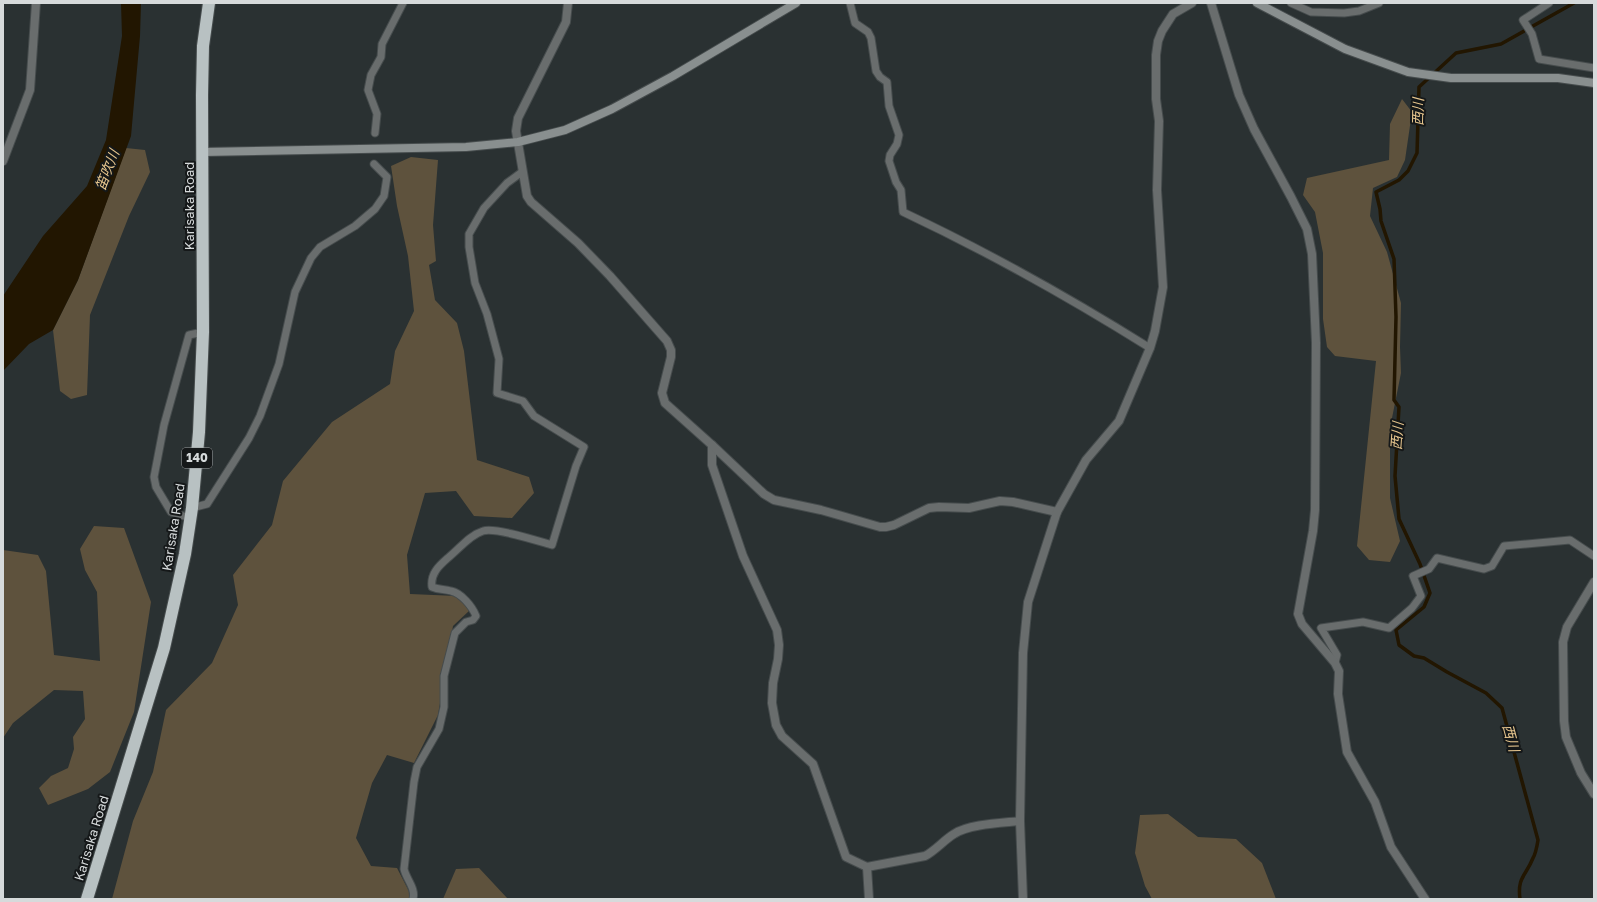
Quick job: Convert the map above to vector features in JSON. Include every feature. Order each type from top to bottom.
[{"type":"highway","name":"Karisaka Road","points":[[87,899],[164,648],[185,554],[191,513],[199,432],[203,332],[203,46],[209,3]]},
{"type":"street","points":[[3,160],[30,90],[36,3]]},
{"type":"street","points":[[568,3],[566,22],[518,118],[516,130],[527,196],[531,202],[578,244],[610,276],[667,341],[671,350],[671,357],[662,394],[665,403],[764,494],[774,500],[821,510],[880,527],[894,525],[930,508],[969,508],[1000,501],[1013,502],[1057,512]]},
{"type":"street","points":[[202,152],[466,147],[518,142],[565,130],[612,109],[673,76],[796,3]]},
{"type":"street","points":[[1023,899],[1020,820],[1023,652],[1028,602],[1057,512],[1086,460],[1119,421],[1150,348],[1155,331],[1162,287],[1157,190],[1159,121],[1156,99],[1156,55],[1158,40],[1173,14],[1192,3]]},
{"type":"street","points":[[1211,3],[1239,95],[1254,129],[1307,229],[1312,254],[1316,343],[1315,510],[1314,531],[1298,614],[1302,624],[1335,663],[1339,671],[1338,694],[1347,752],[1375,802],[1391,847],[1425,899]]},
{"type":"street","points":[[1257,3],[1345,48],[1408,72],[1452,78],[1558,78],[1594,83]]},
{"type":"street","points":[[712,445],[712,465],[743,556],[777,630],[779,646],[778,659],[772,683],[772,703],[776,725],[782,736],[813,764],[846,857],[867,867],[925,856],[954,833],[965,828],[1020,820]]},
{"type":"street","points":[[1594,582],[1567,627],[1563,642],[1563,650],[1564,721],[1566,737],[1581,773],[1594,794]]},
{"type":"street","points":[[867,867],[869,899]]},
{"type":"lane","points":[[375,133],[377,114],[368,90],[371,75],[381,58],[382,44],[404,3]]},
{"type":"lane","points":[[850,3],[854,24],[868,32],[871,38],[876,71],[887,82],[889,106],[899,135],[897,144],[890,155],[889,161],[896,182],[901,190],[903,212],[954,236],[1017,269],[1075,302],[1150,348]]},
{"type":"lane","points":[[1291,3],[1311,12],[1344,13],[1359,11],[1379,3]]},
{"type":"lane","points":[[1549,3],[1523,20],[1532,34],[1539,59],[1594,68]]},
{"type":"lane","points":[[203,332],[189,335],[164,425],[154,477],[156,487],[171,512],[191,513],[207,504],[249,438],[260,416],[279,364],[296,292],[311,258],[320,247],[355,226],[375,209],[384,196],[387,177],[374,164]]},
{"type":"lane","points":[[413,899],[414,896],[412,887],[404,869],[417,767],[439,729],[444,707],[444,676],[455,633],[466,622],[473,620],[476,616],[474,610],[458,593],[437,590],[432,587],[432,581],[437,567],[475,535],[485,530],[502,532],[552,545],[576,466],[584,447],[534,416],[523,402],[497,393],[499,359],[487,314],[475,283],[469,247],[469,234],[484,208],[507,183],[522,172]]},
{"type":"lane","points":[[1335,663],[1337,655],[1321,628],[1363,622],[1389,628],[1412,608],[1422,596],[1413,576],[1429,570],[1437,558],[1484,569],[1492,566],[1504,546],[1570,540],[1594,556]]},
{"type":"shaded area","points":[[1402,99],[1412,112],[1405,160],[1397,177],[1373,188],[1370,216],[1387,252],[1401,303],[1401,373],[1390,428],[1390,498],[1400,541],[1390,562],[1369,560],[1357,546],[1376,361],[1335,356],[1327,347],[1323,319],[1323,253],[1315,212],[1303,195],[1307,178],[1389,160],[1390,124]]},
{"type":"shaded area","points":[[126,148],[145,150],[150,172],[129,216],[90,315],[87,395],[71,399],[60,391],[53,330],[78,280]]},
{"type":"shaded area","points":[[411,157],[438,160],[433,225],[436,261],[429,265],[435,300],[457,323],[464,351],[477,460],[529,477],[534,493],[512,518],[474,516],[456,491],[425,493],[407,555],[410,594],[457,596],[470,610],[453,626],[438,715],[414,763],[387,755],[372,783],[356,838],[371,866],[397,868],[413,899],[112,899],[133,821],[153,772],[166,710],[212,663],[238,605],[233,575],[272,525],[283,481],[332,422],[390,384],[395,351],[414,311],[408,256],[397,206],[391,166]]},
{"type":"shaded area","points":[[94,526],[124,528],[151,602],[134,712],[110,772],[88,789],[48,805],[39,788],[51,776],[68,768],[74,749],[73,737],[85,719],[83,691],[54,690],[13,723],[3,738],[3,550],[38,555],[46,571],[54,655],[100,661],[97,592],[85,570],[80,549]]},
{"type":"shaded area","points":[[1168,814],[1198,837],[1236,839],[1262,863],[1276,899],[1152,899],[1145,886],[1135,853],[1140,815]]},
{"type":"shaded area","points":[[479,868],[508,899],[443,899],[456,869]]},
{"type":"water","name":"笛吹川","points":[[121,3],[141,3],[140,36],[131,136],[78,280],[53,330],[29,344],[3,371],[3,296],[43,236],[87,186],[106,140],[122,36]]},
{"type":"waterway","name":"西川","points":[[1520,899],[1519,892],[1521,881],[1534,856],[1538,840],[1502,708],[1486,693],[1424,658],[1414,656],[1399,645],[1396,630],[1424,607],[1430,593],[1420,564],[1399,519],[1395,476],[1399,407],[1394,400],[1396,317],[1394,259],[1381,221],[1376,192],[1399,180],[1408,171],[1417,153],[1419,87],[1456,53],[1501,44],[1574,3]]}]
